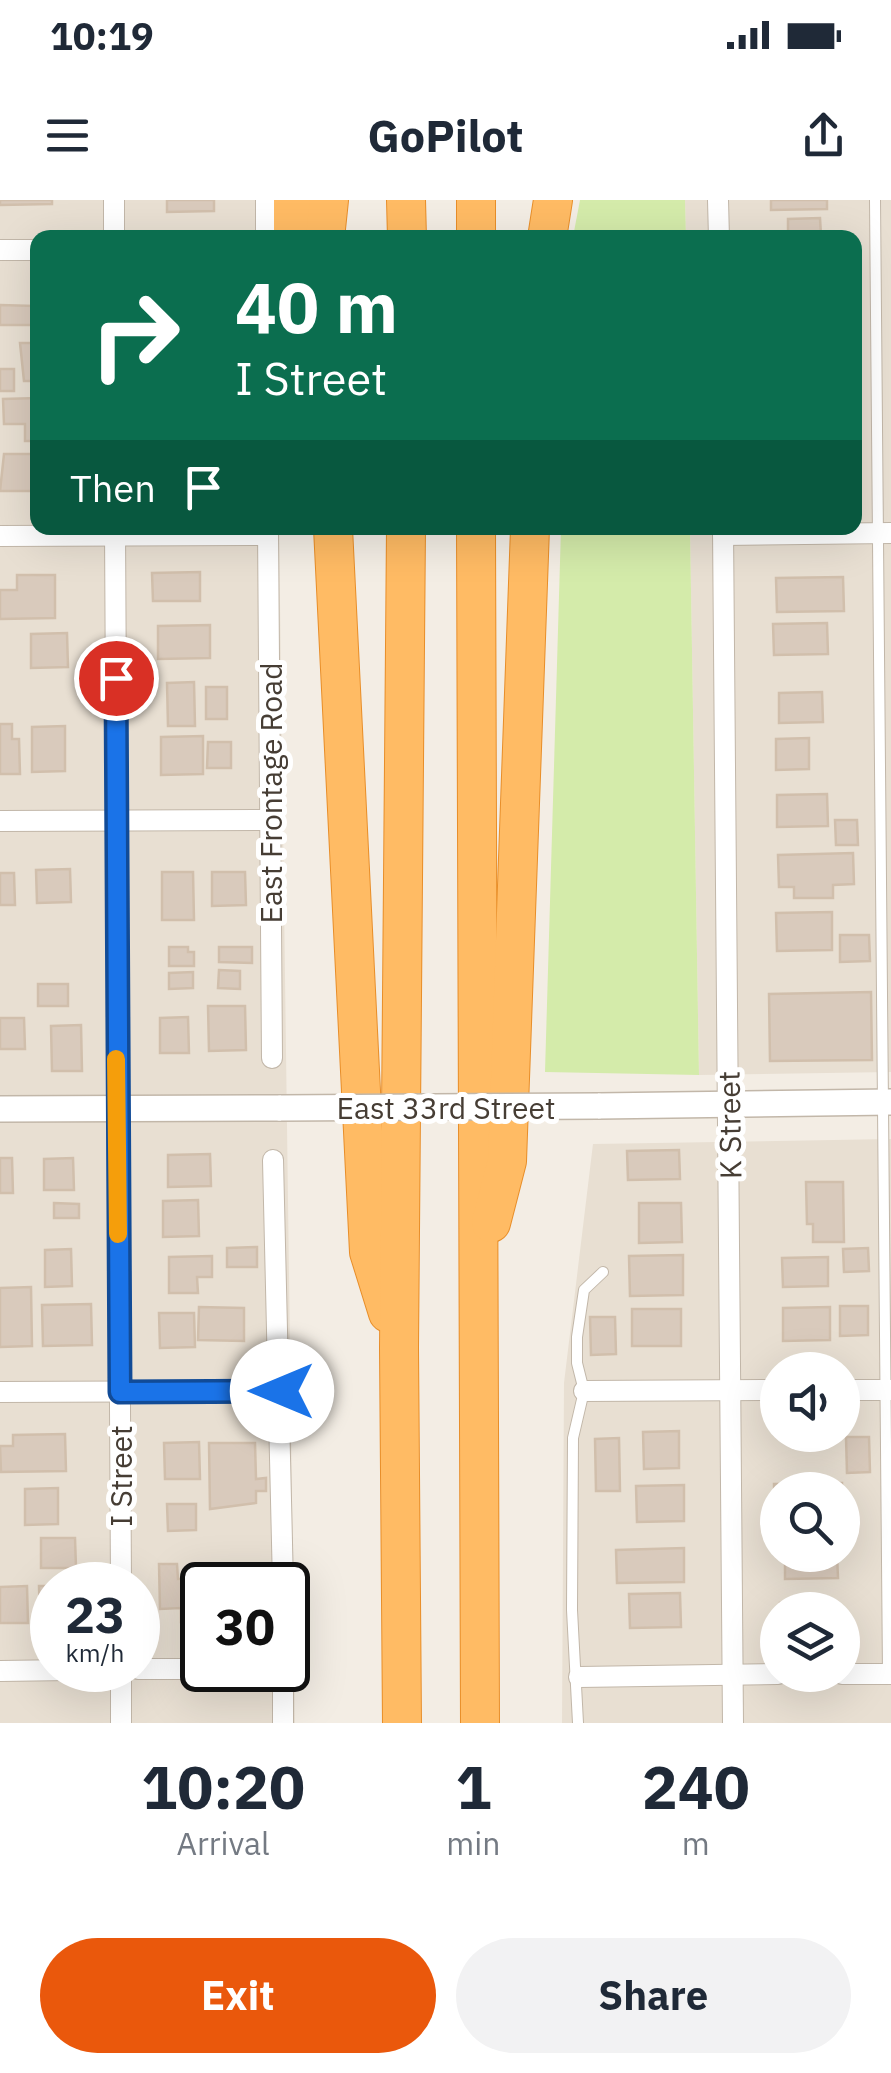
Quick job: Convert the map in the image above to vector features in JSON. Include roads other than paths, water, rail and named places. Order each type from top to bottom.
[{"type":"highway","points":[[293,200],[293,230]]},
{"type":"highway","points":[[326,230],[329,200]]},
{"type":"highway","points":[[406,200],[407,230]]},
{"type":"highway","points":[[476,200],[476,230]]},
{"type":"highway","points":[[545,200],[545,230]]},
{"type":"highway","points":[[547,230],[554,200]]},
{"type":"highway","points":[[317,535],[345,746]]},
{"type":"highway","points":[[333,535],[370,1252],[399,1348]]},
{"type":"highway","points":[[402,1723],[399,1348],[406,535]]},
{"type":"highway","points":[[476,535],[480,1723]]},
{"type":"highway","points":[[478,1278],[506,1161],[530,535]]},
{"type":"street","points":[[114,200],[114,230]]},
{"type":"street","points":[[266,200],[266,230]]},
{"type":"street","points":[[718,200],[718,230]]},
{"type":"street","points":[[0,250],[30,250]]},
{"type":"street","points":[[0,536],[30,535]]},
{"type":"street","name":"I Street","points":[[116,535],[121,1562]]},
{"type":"street","name":"East Frontage Road","points":[[268,535],[272,1058]]},
{"type":"street","name":"K Street","points":[[723,535],[733,1723]]},
{"type":"street","points":[[0,821],[270,820]]},
{"type":"street","name":"East 33rd Street","points":[[0,1109],[887,1102]]},
{"type":"street","points":[[273,1160],[274,1320],[282,1391],[282,1562]]},
{"type":"street","points":[[584,1391],[760,1390]]},
{"type":"street","points":[[860,1390],[888,1390]]},
{"type":"street","points":[[0,1392],[282,1391]]},
{"type":"street","points":[[0,1671],[30,1671]]},
{"type":"street","points":[[579,1677],[760,1674]]},
{"type":"street","points":[[860,1674],[890,1674]]},
{"type":"street","points":[[121,1692],[122,1723]]},
{"type":"street","points":[[283,1692],[283,1723]]},
{"type":"lane","points":[[875,200],[884,533],[890,1674]]},
{"type":"lane","points":[[578,1723],[579,1677],[572,1610],[574,1438],[584,1391],[577,1363],[584,1290],[603,1272]]}]
